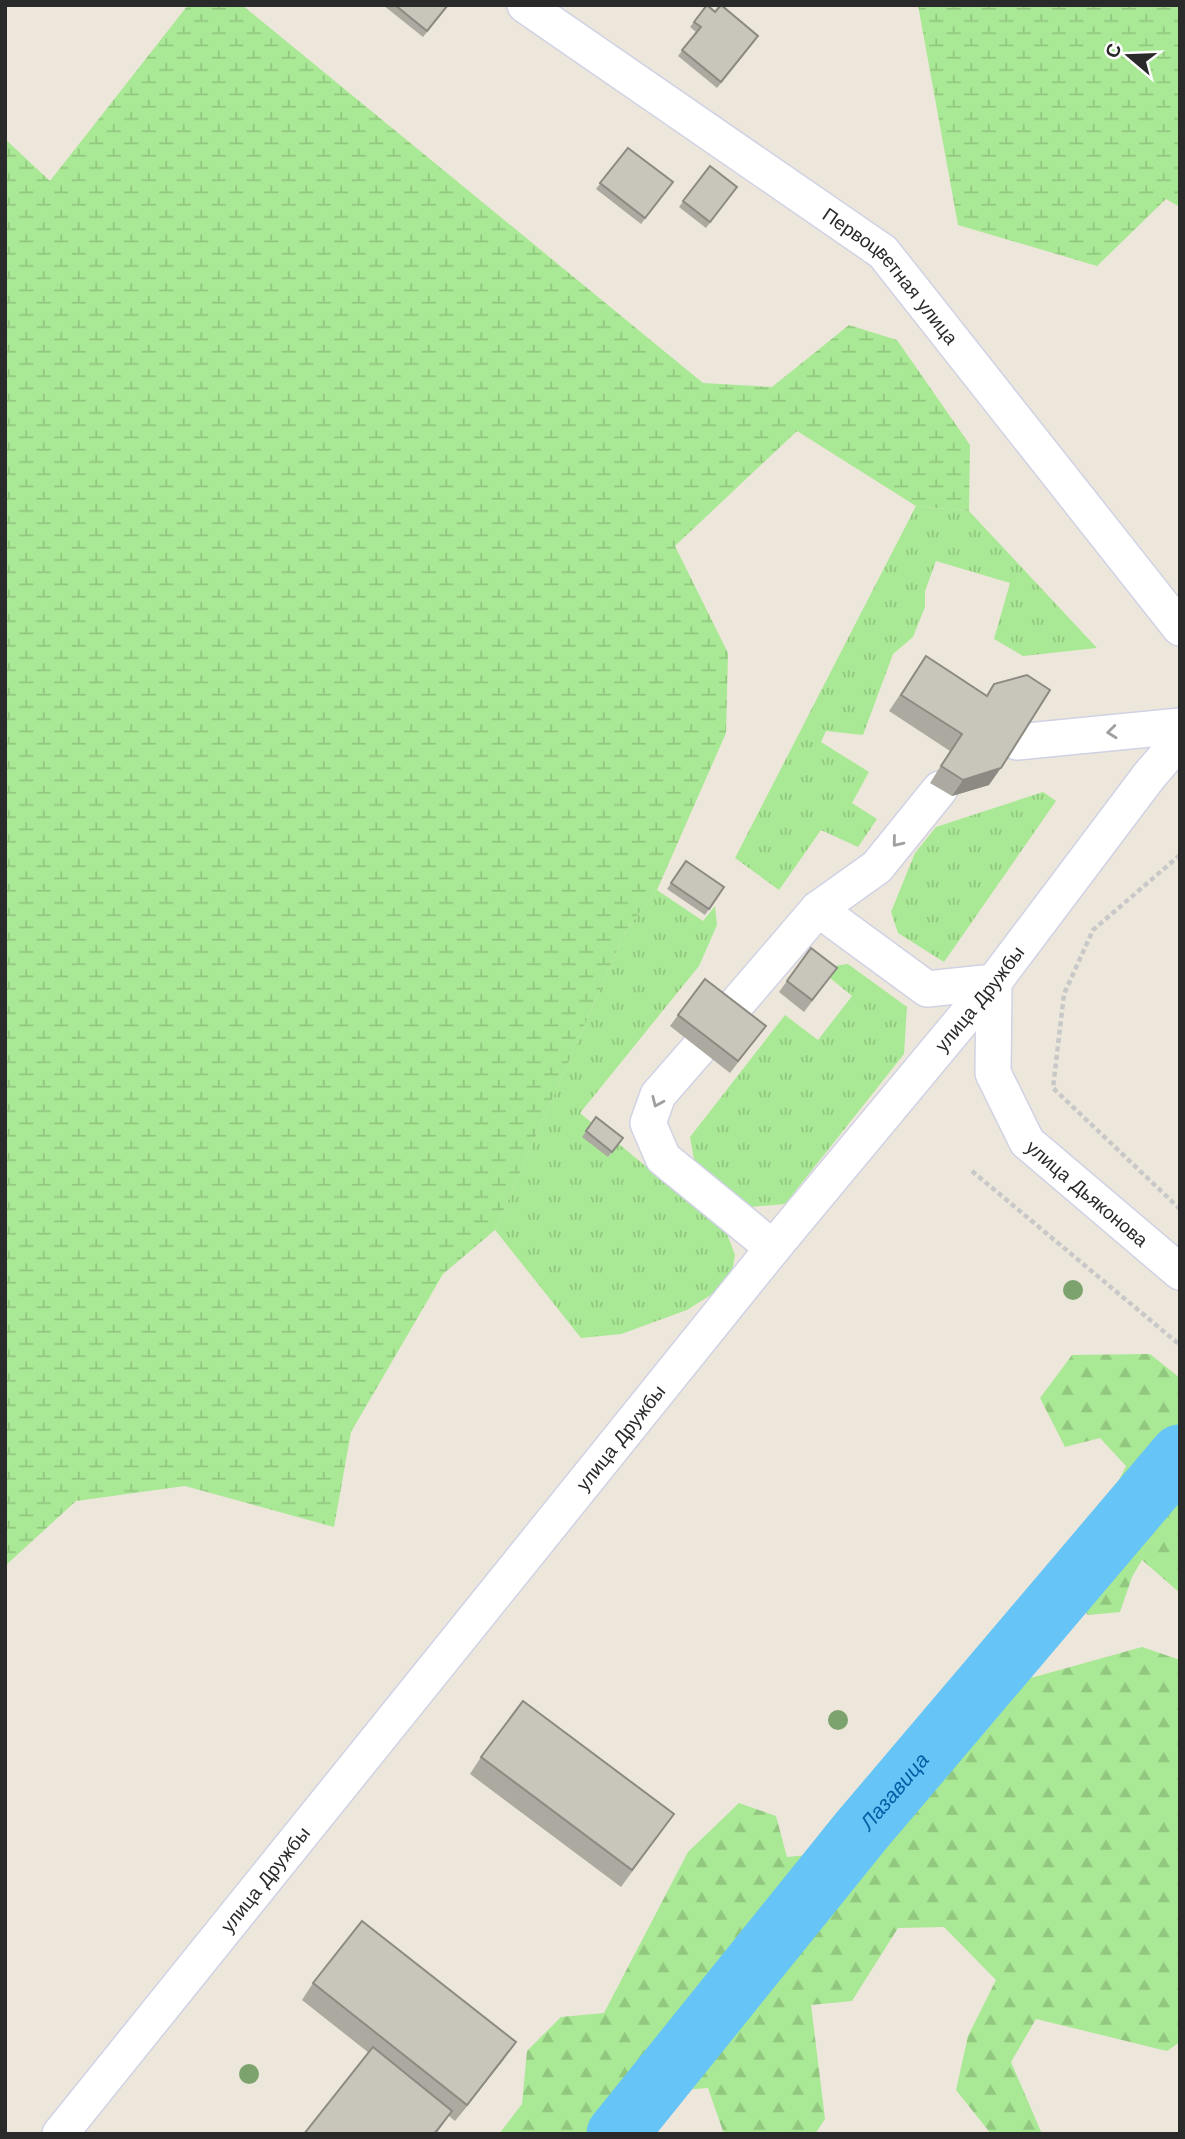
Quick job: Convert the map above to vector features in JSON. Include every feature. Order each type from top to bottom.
[{"type":"street","name":"Первоцветная улица","points":[[525,5],[883,252],[1180,628]]},
{"type":"street","points":[[1017,742],[1180,726]]},
{"type":"street","name":"улица Дружбы","points":[[60,2134],[773,1248],[994,982],[1149,776],[1180,740]]},
{"type":"street","points":[[728,1014],[818,909],[877,867],[940,789]]},
{"type":"street","points":[[818,909],[927,989],[994,982]]},
{"type":"street","name":"улица Дьяконова","points":[[994,982],[993,1073],[1027,1142],[1180,1272]]},
{"type":"street","points":[[699,1048],[658,1095],[648,1124],[663,1158],[773,1248]]},
{"type":"path","points":[[1180,855],[1093,930],[1064,994],[1053,1088],[1180,1209]]},
{"type":"path","points":[[972,1171],[1180,1345]]},
{"type":"green space","points":[[188,5],[242,5],[703,383],[772,387],[849,325],[897,340],[970,445],[969,511],[916,506],[797,431],[675,546],[728,653],[726,733],[657,890],[626,930],[495,1230],[443,1274],[351,1432],[334,1527],[185,1486],[76,1501],[5,1566],[5,139],[50,181]]},
{"type":"green space","points":[[918,5],[1180,5],[1180,207],[1166,199],[1097,266],[958,225]]},
{"type":"green space","points":[[916,506],[969,511],[1097,648],[1023,656],[994,639],[1010,583],[936,561],[925,591],[925,607],[913,637],[893,654],[863,735],[826,731],[821,742],[869,772],[852,803],[877,819],[858,847],[821,830],[779,890],[735,858]]},
{"type":"green space","points":[[1043,792],[1056,801],[944,962],[898,933],[891,912],[915,853],[936,827]]},
{"type":"green space","points":[[657,890],[703,921],[715,906],[717,925],[699,966],[580,1113],[592,1123],[608,1157],[619,1144],[727,1234],[735,1255],[732,1272],[720,1289],[687,1310],[621,1334],[581,1338],[495,1230],[626,930]]},
{"type":"green space","points":[[848,964],[907,1007],[904,1054],[785,1204],[750,1207],[695,1165],[690,1137],[785,1015],[818,1040],[852,996],[818,968]]},
{"type":"green space","points":[[1150,1354],[1180,1378],[1180,1593],[1142,1560],[1132,1577],[1120,1612],[1088,1615],[1060,1582],[1089,1541],[1126,1466],[1100,1438],[1065,1447],[1040,1398],[1072,1355]]},
{"type":"green space","points":[[1142,1647],[1180,1660],[1180,2042],[1167,2051],[1036,2019],[1011,2062],[1042,2134],[991,2134],[956,2090],[968,2036],[996,1980],[944,1927],[898,1928],[852,2001],[811,2005],[825,2119],[815,2134],[724,2134],[708,2088],[669,2091],[635,2134],[499,2134],[522,2104],[527,2051],[561,2017],[604,2013],[688,1852],[739,1803],[776,1816],[787,1857],[875,1848],[1027,1679]]},
{"type":"building","points":[[395,5],[448,5],[427,31]]},
{"type":"building","points":[[707,5],[715,12],[721,5],[758,36],[721,82],[682,50],[701,27],[694,22]]},
{"type":"building","points":[[628,148],[673,182],[645,218],[600,183]]},
{"type":"building","points":[[710,166],[737,187],[710,222],[683,201]]},
{"type":"building","points":[[926,656],[987,696],[994,684],[1027,675],[1050,690],[1001,768],[963,780],[941,766],[962,734],[901,695]]},
{"type":"building","points":[[686,861],[724,887],[709,909],[671,883]]},
{"type":"building","points":[[811,948],[837,968],[812,1000],[787,981]]},
{"type":"building","points":[[705,979],[766,1026],[738,1061],[678,1015]]},
{"type":"building","points":[[596,1117],[623,1138],[612,1152],[586,1131]]},
{"type":"building","points":[[523,1701],[674,1814],[632,1870],[481,1757]]},
{"type":"building","points":[[362,1921],[516,2042],[467,2105],[313,1983]]},
{"type":"building","points":[[373,2047],[452,2111],[434,2134],[304,2134]]},
{"type":"waterway","name":"Лазавица","points":[[617,2134],[861,1831],[1180,1455]]}]
